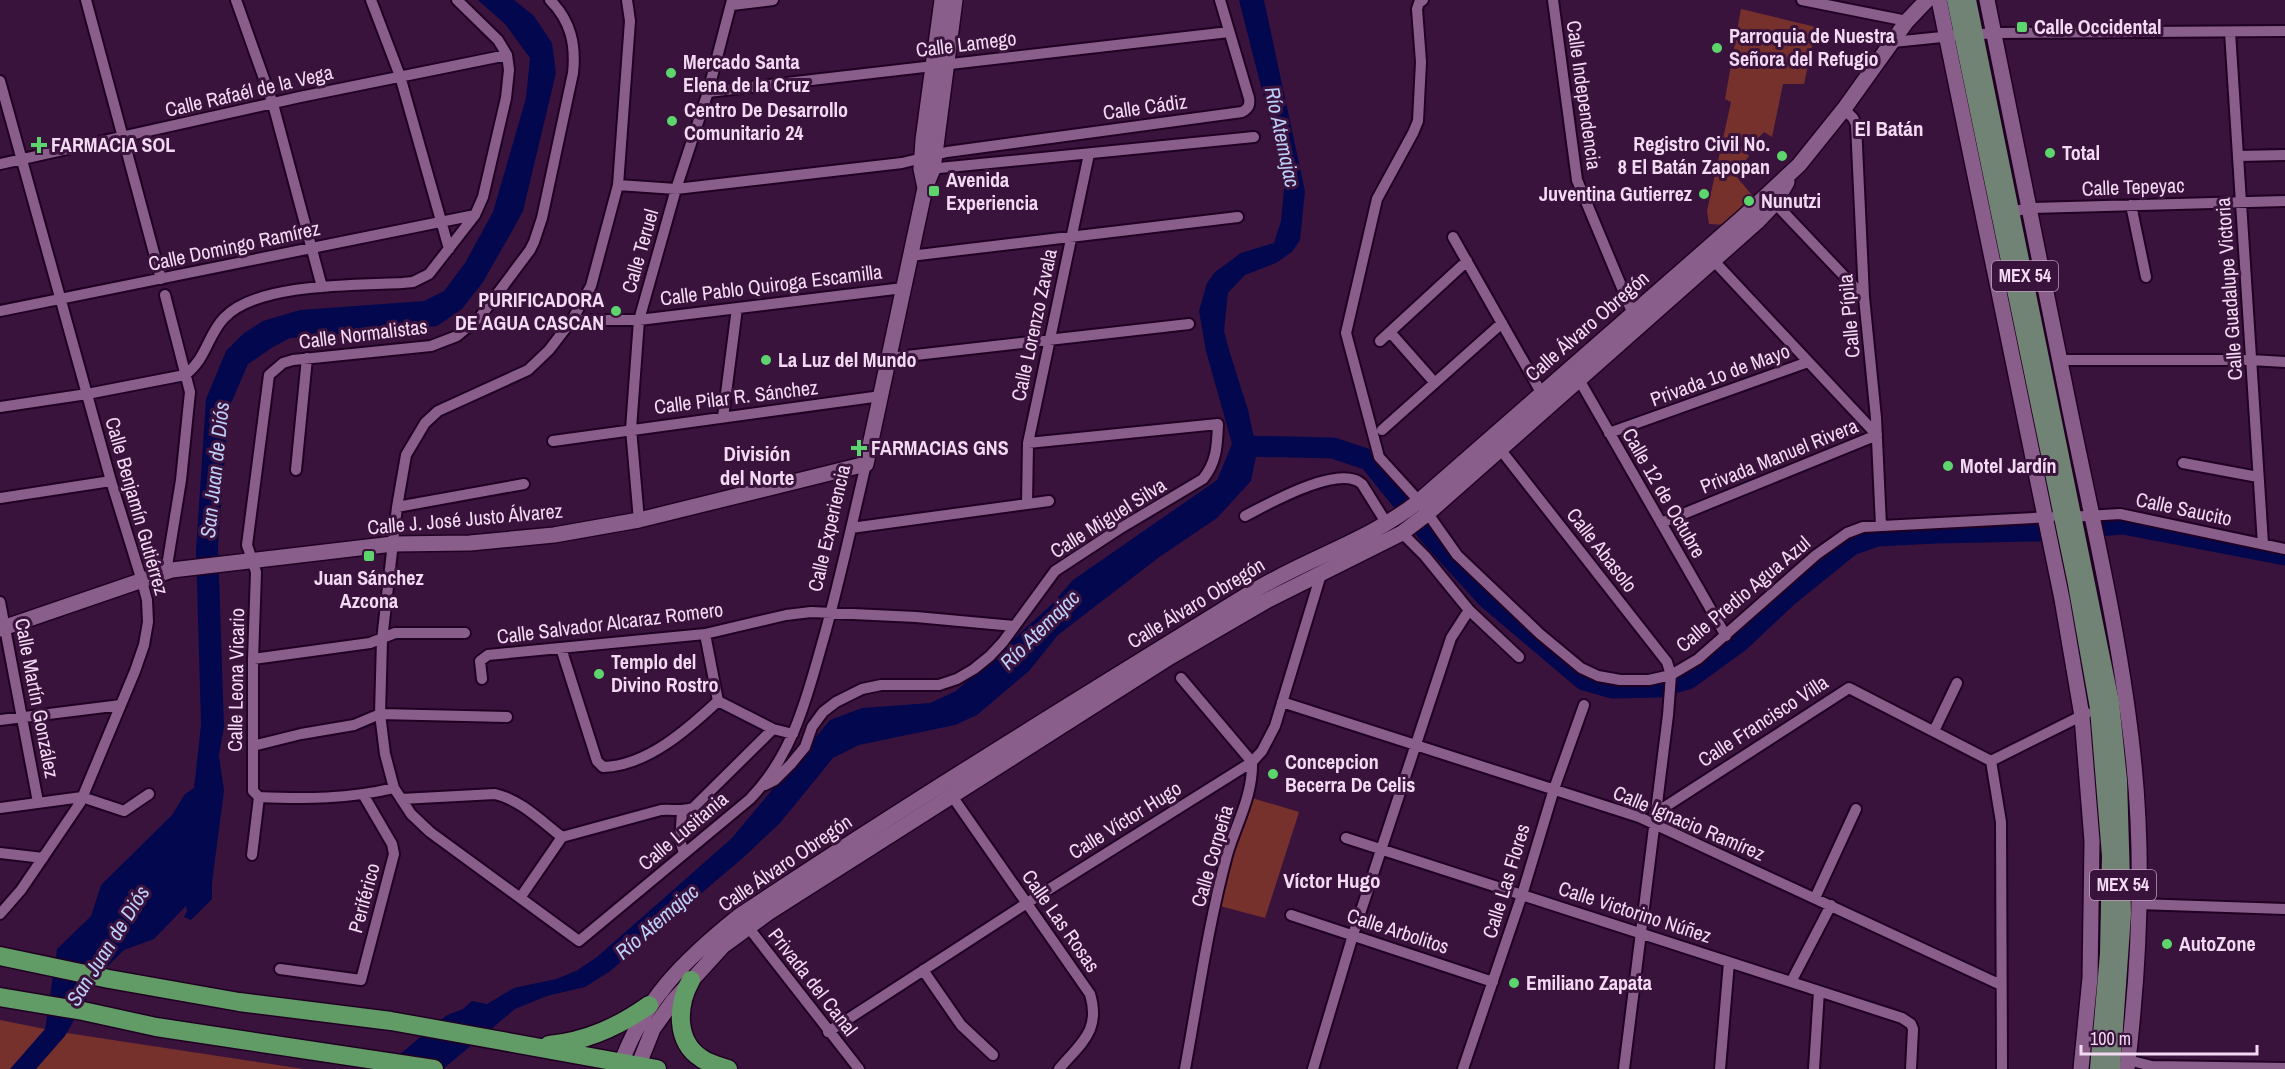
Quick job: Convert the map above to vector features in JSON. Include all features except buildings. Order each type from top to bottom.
[{"type":"highway","points":[[8,958],[239,1002],[391,1020],[629,1066],[657,1069]]},
{"type":"highway","points":[[691,980],[684,993],[681,1008],[684,1037],[691,1050],[702,1059],[728,1069]]},
{"type":"highway","points":[[0,997],[83,1011],[156,1027],[434,1069]]},
{"type":"highway","points":[[530,1046],[568,1042],[598,1034],[625,1022],[649,1005]]},
{"type":"main road","name":"MEX 54","points":[[1955,0],[2061,517],[2061,550],[2111,702],[2108,954],[2098,1069]]},
{"type":"main road","name":"MEX 54","points":[[1961,36],[1968,0]]},
{"type":"main road","name":"MEX 54","points":[[2061,517],[2094,570],[2119,780],[2123,914],[2112,1069]]},
{"type":"street","points":[[86,0],[161,279]]},
{"type":"street","points":[[236,0],[273,104],[322,287]]},
{"type":"street","points":[[371,0],[400,76],[449,249]]},
{"type":"street","points":[[0,407],[87,394],[185,375],[198,365],[220,324],[232,312],[255,300],[301,287],[412,282],[429,274],[475,215],[483,197],[506,98],[509,70],[507,55],[498,40],[457,0]]},
{"type":"street","name":"Calle Normalistas","points":[[247,562],[247,545],[269,375],[283,363],[307,358],[431,346],[457,336],[480,317],[530,250],[542,218],[573,73],[575,52],[572,34],[565,19],[550,0]]},
{"type":"street","points":[[627,0],[630,21],[618,185],[591,286],[572,320],[549,350],[528,370],[438,411],[425,423],[406,455],[382,640],[380,714],[385,754],[394,788],[411,814],[430,832],[520,898],[562,837],[661,810],[672,809],[682,812],[693,808],[774,729]]},
{"type":"street","points":[[732,2],[773,0]]},
{"type":"street","name":"Calle Experiencia","points":[[793,734],[806,701],[832,612],[925,188],[939,65],[942,0]]},
{"type":"street","name":"Calle Experiencia","points":[[939,65],[955,0]]},
{"type":"street","name":"Calle Cádiz","points":[[928,163],[1247,110],[1250,104],[1249,98],[1220,0]]},
{"type":"street","name":"Calle Predio Agua Azul","points":[[1423,0],[1417,9],[1421,62],[1418,121],[1377,199],[1346,333],[1379,457],[1457,555],[1540,634],[1581,668],[1598,676],[1620,681],[1649,680],[1671,676],[1698,659],[1832,543],[1863,527],[2061,517]]},
{"type":"street","name":"Calle Independencia","points":[[1553,0],[1577,180],[1635,320]]},
{"type":"street","points":[[1802,0],[1907,21]]},
{"type":"street","name":"Calle Álvaro Obregón","points":[[1635,320],[1714,261],[1757,222],[1771,199],[1844,108],[1907,21],[1927,0]]},
{"type":"street","points":[[1939,0],[1961,36]]},
{"type":"street","points":[[1987,0],[2092,516],[2094,570]]},
{"type":"street","name":"Calle Teruel","points":[[639,520],[631,429],[639,320],[676,189],[708,92],[732,2]]},
{"type":"street","points":[[1893,42],[1994,33],[2285,31]]},
{"type":"street","name":"Calle Lamego","points":[[708,92],[1229,32]]},
{"type":"street","name":"Calle Guadalupe Victoria","points":[[2230,32],[2263,544]]},
{"type":"street","name":"Calle Rafaél de la Vega","points":[[0,164],[400,76],[507,55]]},
{"type":"street","name":"Calle Benjamín Gutiérrez","points":[[0,81],[111,481],[142,581],[147,600],[148,622],[144,645],[82,797],[21,890],[0,914]]},
{"type":"street","name":"Calle Pípila","points":[[1844,108],[1856,124],[1864,297],[1877,435],[1881,526]]},
{"type":"street","points":[[618,185],[676,189],[902,163],[1089,154],[1254,137]]},
{"type":"street","name":"Calle Lorenzo Zavala","points":[[1027,504],[1028,443],[1089,154]]},
{"type":"street","points":[[2238,156],[2285,155]]},
{"type":"street","points":[[1771,199],[1864,297]]},
{"type":"street","name":"Calle Álvaro Obregón","points":[[629,1066],[639,1021],[678,970],[704,944],[952,796],[1170,657],[1268,600],[1321,573],[1398,526],[1500,449],[1575,374],[1771,199]]},
{"type":"street","name":"Calle Tepeyac","points":[[1998,215],[2029,208],[2285,201]]},
{"type":"street","points":[[2131,205],[2146,277]]},
{"type":"street","name":"Calle Domingo Ramírez","points":[[0,311],[475,215]]},
{"type":"street","points":[[910,256],[1238,217]]},
{"type":"street","points":[[1453,237],[1542,394]]},
{"type":"street","points":[[1380,341],[1467,261]]},
{"type":"street","points":[[1714,261],[1877,435]]},
{"type":"street","name":"Calle Pablo Quiroga Escamilla","points":[[572,320],[639,320],[903,288]]},
{"type":"street","points":[[165,295],[190,392],[182,480],[169,571]]},
{"type":"street","points":[[723,417],[737,308]]},
{"type":"street","points":[[1382,430],[1502,323]]},
{"type":"street","points":[[889,358],[1189,324]]},
{"type":"street","points":[[1390,332],[1435,383]]},
{"type":"street","points":[[296,470],[307,358]]},
{"type":"street","points":[[2060,360],[2285,362]]},
{"type":"street","name":"Privada 1o de Mayo","points":[[1609,433],[1808,362]]},
{"type":"street","name":"Calle Álvaro Obregón","points":[[1421,509],[1542,394],[1575,374]]},
{"type":"street","name":"Calle 12 de Octubre","points":[[1575,374],[1725,636]]},
{"type":"street","name":"Calle Pilar R. Sánchez","points":[[553,441],[881,396]]},
{"type":"street","name":"Calle Miguel Silva","points":[[763,785],[775,780],[791,764],[805,747],[812,727],[823,712],[836,702],[862,689],[881,685],[939,685],[957,679],[990,656],[1055,572],[1110,534],[1203,479],[1211,470],[1215,458],[1218,424],[1028,443]]},
{"type":"street","name":"Privada Manuel Rivera","points":[[1661,523],[1877,435]]},
{"type":"street","name":"Calle Abasolo","points":[[1500,449],[1667,662],[1671,676]]},
{"type":"street","points":[[2183,463],[2258,477]]},
{"type":"street","name":"Calle J. José Justo Álvarez","points":[[3,629],[169,571],[393,544],[470,543],[554,535],[639,520],[866,464]]},
{"type":"street","points":[[1245,516],[1286,495],[1329,479],[1347,476],[1357,479],[1469,610],[1519,657]]},
{"type":"street","points":[[0,498],[111,481]]},
{"type":"street","points":[[398,507],[524,484]]},
{"type":"street","points":[[851,528],[1049,501]]},
{"type":"street","name":"Calle Saucito","points":[[2061,517],[2120,514],[2285,549]]},
{"type":"street","name":"Calle Álvaro Obregón","points":[[629,1066],[653,1029],[691,980],[744,922],[1047,719],[1258,588],[1327,552],[1398,526]]},
{"type":"street","points":[[2061,550],[2082,716],[2092,841],[2090,978],[2081,1069]]},
{"type":"street","name":"Calle Víctor Hugo","points":[[828,1032],[1027,903],[1252,762],[1262,751],[1275,726],[1327,552]]},
{"type":"street","name":"Calle Leona Vicario","points":[[247,562],[256,572],[253,658],[253,791],[259,797],[252,855]]},
{"type":"street","name":"Calle Martín González","points":[[0,602],[3,629],[38,802]]},
{"type":"street","points":[[1313,1069],[1353,935],[1451,638],[1469,610]]},
{"type":"street","name":"Calle Salvador Alcaraz Romero","points":[[482,679],[480,661],[483,657],[705,634],[786,615],[811,612],[1014,626]]},
{"type":"street","points":[[253,658],[370,643],[396,633],[465,633]]},
{"type":"street","points":[[705,634],[718,701]]},
{"type":"street","points":[[561,648],[597,761],[603,767],[623,764],[645,755],[669,740],[718,701]]},
{"type":"street","points":[[1624,1069],[1671,676]]},
{"type":"street","points":[[1181,678],[1252,762]]},
{"type":"street","points":[[1934,731],[1957,683]]},
{"type":"street","name":"Calle Francisco Villa","points":[[1654,818],[1849,688],[1991,760]]},
{"type":"street","points":[[718,701],[774,729],[793,734]]},
{"type":"street","name":"Calle Ignacio Ramírez","points":[[1282,702],[1639,817],[1654,818],[1815,898],[2001,985]]},
{"type":"street","points":[[2002,1069],[2001,822],[1991,760],[2111,702],[2134,766],[2139,904],[2138,952],[2127,1065],[2285,1068]]},
{"type":"street","points":[[0,720],[121,705]]},
{"type":"street","name":"Calle Las Flores","points":[[1463,1069],[1522,895],[1554,789],[1584,705]]},
{"type":"street","points":[[253,746],[301,734],[354,725],[380,714],[507,717]]},
{"type":"street","name":"Calle Lusitania","points":[[520,898],[579,941],[750,799],[778,765],[793,734]]},
{"type":"street","name":"Calle Corpeña","points":[[1185,1069],[1217,896],[1227,854],[1249,793],[1252,762]]},
{"type":"street","points":[[259,797],[308,800],[364,796],[394,788]]},
{"type":"street","points":[[0,808],[82,797],[124,811],[149,794]]},
{"type":"street","points":[[401,799],[501,795],[519,804],[562,837]]},
{"type":"street","name":"Periférico","points":[[280,969],[361,980],[394,854],[392,844],[364,796]]},
{"type":"street","name":"Calle Las Rosas","points":[[952,796],[1090,994],[1095,1011],[1091,1031],[1059,1069]]},
{"type":"street","points":[[1815,898],[1856,809]]},
{"type":"street","points":[[682,812],[680,840],[684,853]]},
{"type":"street","name":"Calle Victorino Núñez","points":[[1346,838],[1902,1018],[1911,1024],[1913,1034],[1911,1069]]},
{"type":"street","points":[[0,853],[43,858]]},
{"type":"street","points":[[2139,904],[2285,909]]},
{"type":"street","points":[[1791,982],[1831,905]]},
{"type":"street","name":"Calle Arbolitos","points":[[1291,915],[1493,982]]},
{"type":"street","name":"Privada del Canal","points":[[744,922],[859,1069]]},
{"type":"street","points":[[1720,1069],[1729,962]]},
{"type":"street","points":[[924,970],[960,1025],[993,1055]]},
{"type":"street","points":[[1814,1069],[1819,991]]},
{"type":"shaded area","points":[[1741,9],[1816,27],[1804,84],[1783,84],[1772,137],[1764,132],[1757,139],[1743,134],[1740,146],[1749,156],[1735,175],[1752,195],[1727,225],[1709,224],[1707,211],[1731,102],[1725,99]]},
{"type":"shaded area","points":[[1252,798],[1299,812],[1265,918],[1220,906]]},
{"type":"shaded area","points":[[0,1020],[60,1032],[304,1069],[0,1069]]},
{"type":"water","name":"San Juan de Diós","points":[[478,0],[514,0],[534,16],[552,43],[556,73],[523,211],[483,282],[462,309],[437,326],[290,338],[248,364],[229,408],[218,545],[224,727],[219,755],[224,791],[212,899],[191,920],[184,917],[187,911],[186,906],[154,939],[124,950],[101,973],[65,1036],[36,1069],[10,1069],[45,1029],[57,949],[91,916],[101,885],[172,815],[185,794],[194,788],[201,725],[196,550],[206,399],[226,351],[244,333],[263,321],[300,310],[424,301],[444,291],[465,263],[493,212],[526,98],[530,58],[505,24]]},
{"type":"water","name":"Río Atemajac","points":[[1239,0],[1264,0],[1305,191],[1300,240],[1292,252],[1276,263],[1245,275],[1228,293],[1224,331],[1248,410],[1257,452],[1251,481],[1217,518],[1158,558],[1058,635],[1029,671],[977,715],[955,725],[859,745],[833,758],[780,823],[744,857],[609,972],[585,987],[547,996],[515,1009],[443,1069],[382,1069],[447,1015],[463,1009],[472,1001],[487,1004],[514,988],[556,979],[576,971],[597,957],[732,838],[830,720],[862,708],[930,703],[956,691],[1050,606],[1073,580],[1217,480],[1232,444],[1206,351],[1199,311],[1207,283],[1215,272],[1241,253],[1274,243],[1281,221],[1284,189],[1274,138]]},
{"type":"waterway","points":[[1242,446],[1333,448],[1369,460],[1428,533],[1487,598],[1584,680],[1612,688],[1660,687],[1688,679],[1739,642],[1788,596],[1851,545],[1877,536],[2038,531],[2123,524],[2285,555]]},
{"type":"place","name":"Calle Occidental","points":[[2022,27]]},
{"type":"place","name":"Parroquia de Nuestra Señora del Refugio","points":[[1717,48]]},
{"type":"place","name":"Mercado Santa Elena de la Cruz","points":[[671,73]]},
{"type":"place","name":"Centro De Desarrollo Comunitario 24","points":[[672,121]]},
{"type":"place","name":"FARMACIA SOL","points":[[39,145]]},
{"type":"place","name":"Total","points":[[2050,153]]},
{"type":"place","name":"Registro Civil No. 8 El Batán Zapopan","points":[[1782,156]]},
{"type":"place","name":"Avenida Experiencia","points":[[934,191]]},
{"type":"place","name":"Juventina Gutierrez","points":[[1704,194]]},
{"type":"place","name":"Nunutzi","points":[[1749,201]]},
{"type":"place","name":"PURIFICADORA DE AGUA CASCAN","points":[[616,311]]},
{"type":"place","name":"La Luz del Mundo","points":[[766,360]]},
{"type":"place","name":"FARMACIAS GNS","points":[[859,448]]},
{"type":"place","name":"Motel Jardín","points":[[1948,466]]},
{"type":"place","name":"Juan Sánchez Azcona","points":[[369,556]]},
{"type":"place","name":"Templo del Divino Rostro","points":[[599,674]]},
{"type":"place","name":"Concepcion Becerra De Celis","points":[[1273,774]]},
{"type":"place","name":"AutoZone","points":[[2167,944]]},
{"type":"place","name":"Emiliano Zapata","points":[[1514,983]]},
{"type":"district","name":"El Batán","points":[[1889,129]]},
{"type":"district","name":"División del Norte","points":[[757,466]]},
{"type":"district","name":"Víctor Hugo","points":[[1332,881]]}]
